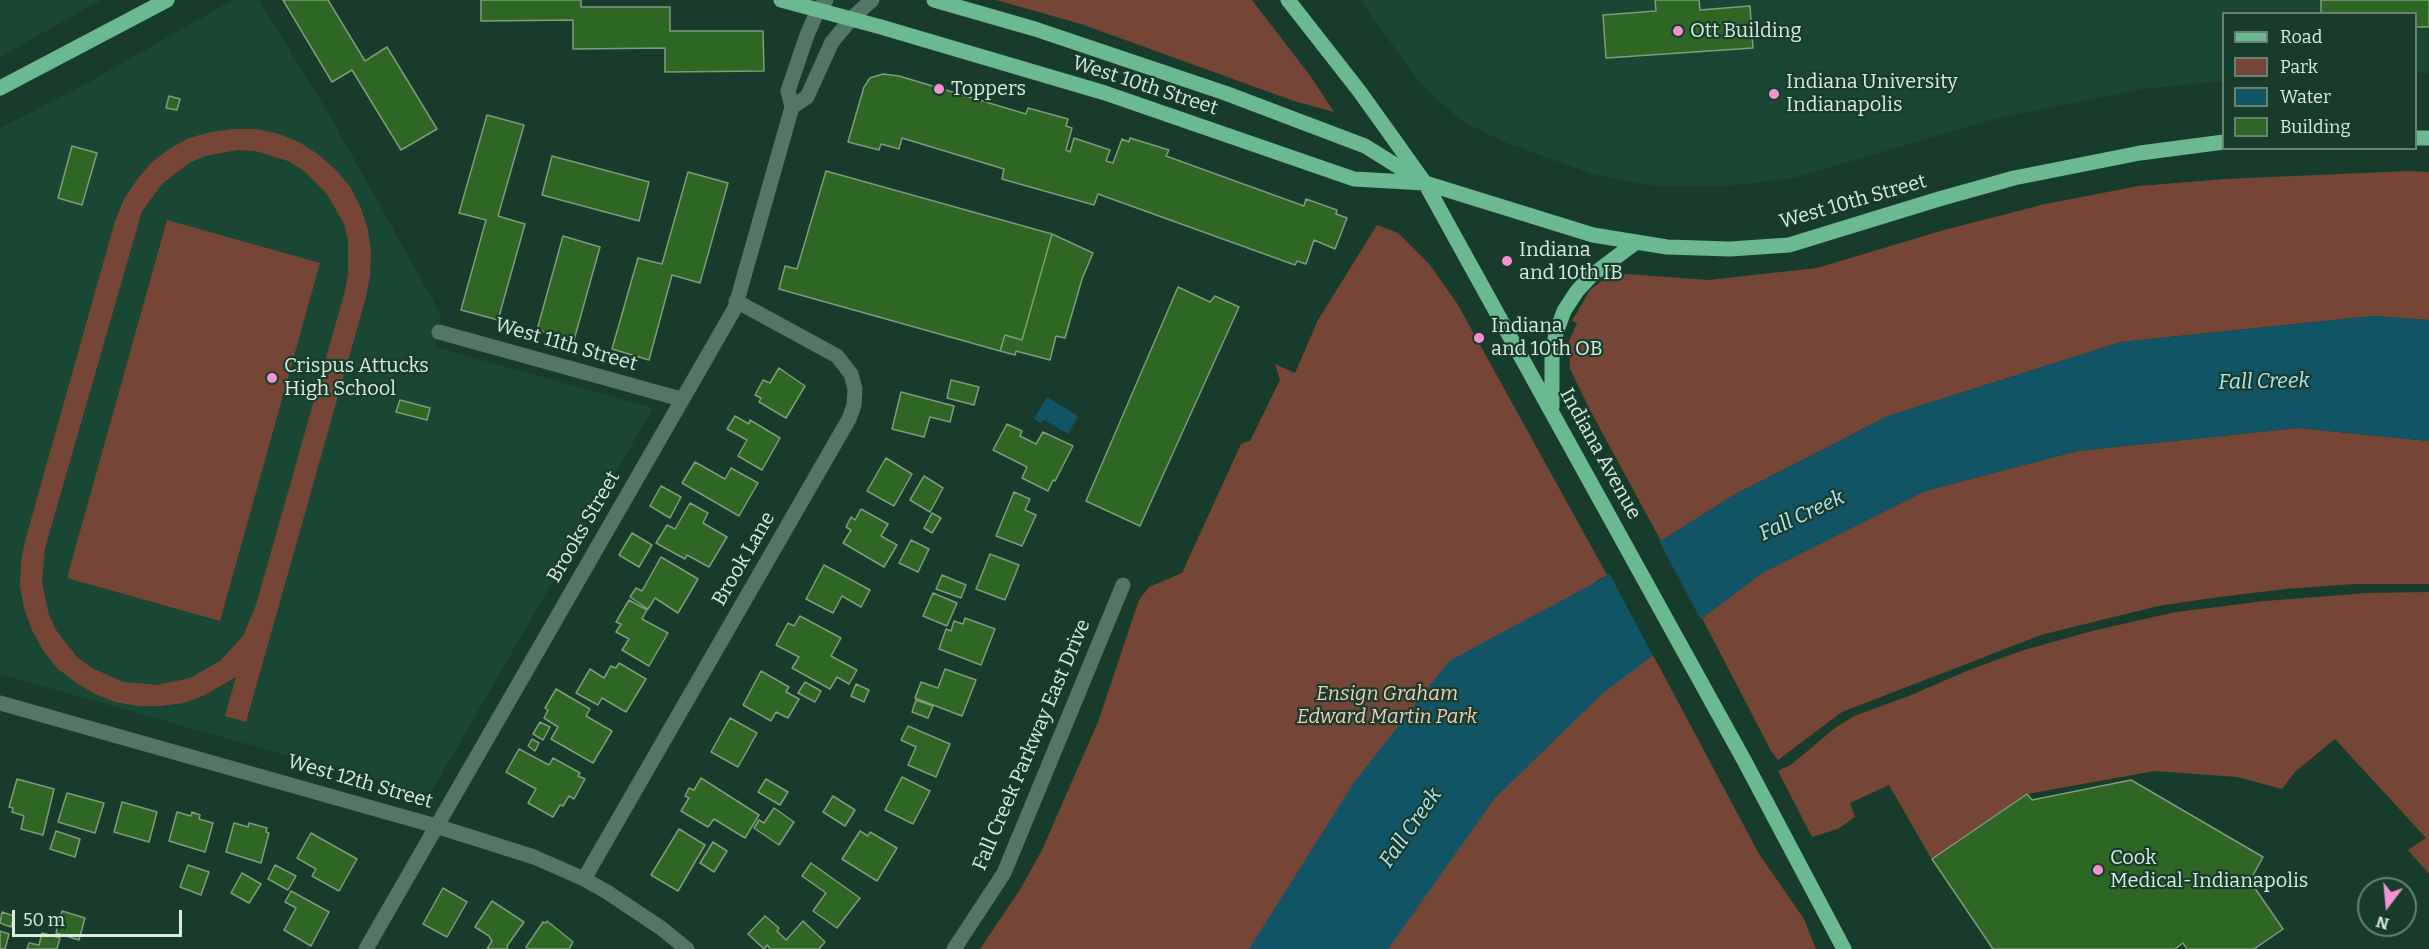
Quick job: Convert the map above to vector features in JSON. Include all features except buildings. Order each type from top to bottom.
[{"type":"main road","points":[[0,88],[167,0]]},
{"type":"main road","name":"West 10th Street","points":[[781,0],[822,5],[852,18],[1105,93],[1354,179],[1425,183],[1593,235],[1635,243],[1715,249],[1789,245],[2014,178],[2139,153],[2222,142]]},
{"type":"main road","name":"West 10th Street","points":[[934,0],[1035,29],[1225,93],[1365,146],[1425,183]]},
{"type":"main road","name":"Indiana Avenue","points":[[1287,0],[1360,92],[1425,183],[1745,762],[1844,949]]},
{"type":"main road","points":[[1552,410],[1552,359],[1556,333],[1564,311],[1586,281],[1635,243]]},
{"type":"street","name":"Brooks Street","points":[[792,107],[807,97],[832,42],[852,18],[872,0]]},
{"type":"street","name":"Brooks Street","points":[[366,949],[736,301],[792,107],[788,91],[800,54],[822,5]]},
{"type":"street","name":"Brook Lane","points":[[584,879],[849,419],[854,405],[855,389],[851,374],[837,356],[736,301]]},
{"type":"street","name":"West 11th Street","points":[[439,332],[681,399]]},
{"type":"street","name":"Fall Creek Parkway East Drive","points":[[954,949],[1004,873],[1123,585]]},
{"type":"street","name":"West 12th Street","points":[[0,703],[436,826],[534,856],[584,879],[635,910],[687,949]]},
{"type":"shaded area","points":[[0,0],[101,0],[0,57]]},
{"type":"shaded area","name":"Crispus Attucks High School","points":[[233,0],[259,0],[330,116],[441,315],[435,347],[653,408],[429,796],[0,674],[0,128],[82,86]]},
{"type":"shaded area","name":"Indiana University Indianapolis","points":[[1360,0],[2429,0],[2429,73],[2417,72],[2417,12],[2222,12],[2222,81],[2143,89],[1998,118],[1793,178],[1728,186],[1655,186],[1595,175],[1505,142],[1463,122],[1420,83]]},
{"type":"green space","points":[[996,0],[1252,0],[1311,77],[1334,112],[1294,101],[1081,24]]},
{"type":"green space","points":[[256,129],[279,134],[299,142],[319,155],[351,188],[368,230],[371,252],[366,297],[246,722],[225,716],[236,677],[205,695],[184,703],[161,706],[138,706],[115,702],[75,682],[57,668],[43,650],[24,608],[20,586],[25,541],[115,221],[124,199],[151,163],[169,149],[189,138],[211,132]],"holes":[[[238,150],[255,151],[288,161],[303,170],[327,194],[344,224],[348,240],[348,274],[345,291],[256,605],[243,636],[220,661],[190,678],[157,685],[123,682],[92,668],[77,657],[56,630],[49,615],[42,582],[45,548],[142,211],[162,184],[189,163],[205,156]]]},
{"type":"green space","points":[[2429,172],[2429,320],[2373,316],[2121,342],[1888,416],[1732,496],[1661,541],[1570,369],[1569,341],[1577,323],[1572,321],[1590,290],[1606,278],[1627,274],[1708,280],[1817,268],[1944,230],[2045,204],[2139,186],[2225,179]]},
{"type":"green space","points":[[167,220],[320,263],[220,621],[67,578]]},
{"type":"green space","name":"Ensign Graham Edward Martin Park","points":[[1377,225],[1398,233],[1430,265],[1458,305],[1607,575],[1596,581],[1639,666],[1653,655],[1759,854],[1804,919],[1816,949],[980,949],[1021,888],[1042,850],[1098,722],[1139,600],[1149,587],[1182,573],[1241,444],[1250,441],[1280,380],[1275,364],[1295,373],[1318,320]]},
{"type":"green space","points":[[2298,428],[2429,441],[2429,584],[2355,584],[2219,597],[2158,606],[2041,635],[1842,712],[1778,760],[1771,751],[1702,618],[1762,573],[1925,491],[2077,451]]},
{"type":"green space","points":[[2429,592],[2429,874],[2408,850],[2426,838],[2335,739],[2295,772],[2282,789],[2237,777],[2155,771],[2027,794],[1932,860],[1889,785],[1850,803],[1855,817],[1838,829],[1812,837],[1778,771],[1792,764],[1835,728],[1854,716],[2024,650],[2092,631],[2176,612],[2265,601],[2367,593]]},
{"type":"water","name":"Fall Creek","points":[[2373,316],[2429,320],[2429,441],[2298,428],[2077,451],[1925,491],[1762,573],[1602,694],[1495,798],[1388,949],[1249,949],[1353,784],[1449,661],[1596,582],[1732,496],[1888,416],[2121,342]]},
{"type":"water","points":[[1047,397],[1078,416],[1068,434],[1044,420],[1041,423],[1034,419]]},
{"type":"pier","points":[[1658,539],[1702,622],[1654,658],[1608,571]]},
{"type":"place","name":"Ott Building","points":[[1678,31]]},
{"type":"place","name":"Toppers","points":[[939,89]]},
{"type":"place","name":"Indiana University Indianapolis","points":[[1774,94]]},
{"type":"place","name":"Indiana and 10th IB","points":[[1507,261]]},
{"type":"place","name":"Indiana and 10th OB","points":[[1479,338]]},
{"type":"place","name":"Crispus Attucks High School","points":[[272,378]]},
{"type":"place","name":"Cook Medical-Indianapolis","points":[[2098,870]]}]
